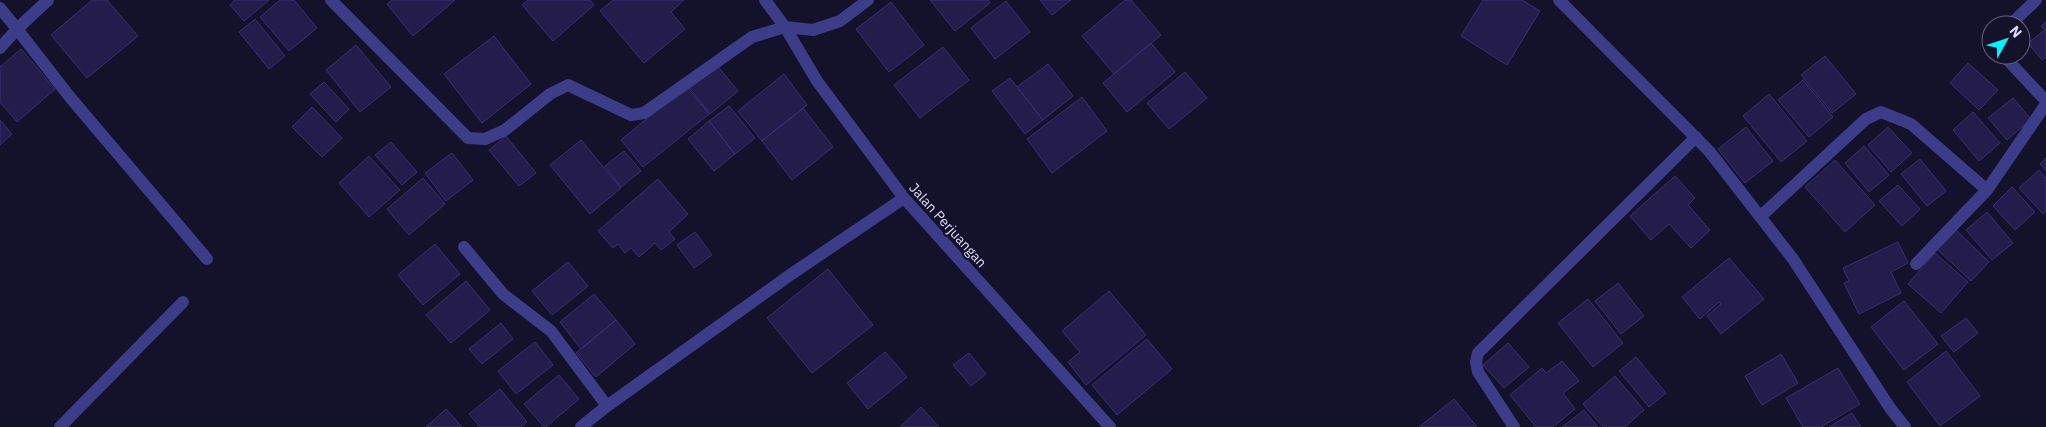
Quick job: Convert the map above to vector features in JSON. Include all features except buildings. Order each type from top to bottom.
[{"type":"street","points":[[0,48],[48,0]]},
{"type":"street","points":[[331,0],[468,138],[485,139],[505,130],[550,94],[568,85],[631,115],[644,113],[752,37],[785,27],[813,30],[840,21],[868,0]]},
{"type":"street","name":"Jalan Perjuangan","points":[[765,0],[785,27],[817,81],[904,198],[1110,427]]},
{"type":"street","points":[[1559,0],[1709,151],[1792,259],[1890,408],[1905,427]]},
{"type":"street","points":[[2020,15],[2036,0]]},
{"type":"street","points":[[0,8],[69,96],[207,259]]},
{"type":"street","points":[[1916,264],[1988,190],[2046,103],[2012,65]]},
{"type":"street","points":[[1760,217],[1866,120],[1881,112],[1910,124],[1988,190]]},
{"type":"street","points":[[1514,427],[1478,372],[1476,362],[1478,352],[1696,137]]},
{"type":"street","points":[[581,427],[790,275],[904,198]]},
{"type":"street","points":[[464,247],[503,294],[551,331],[608,406]]},
{"type":"street","points":[[60,427],[182,302]]}]
